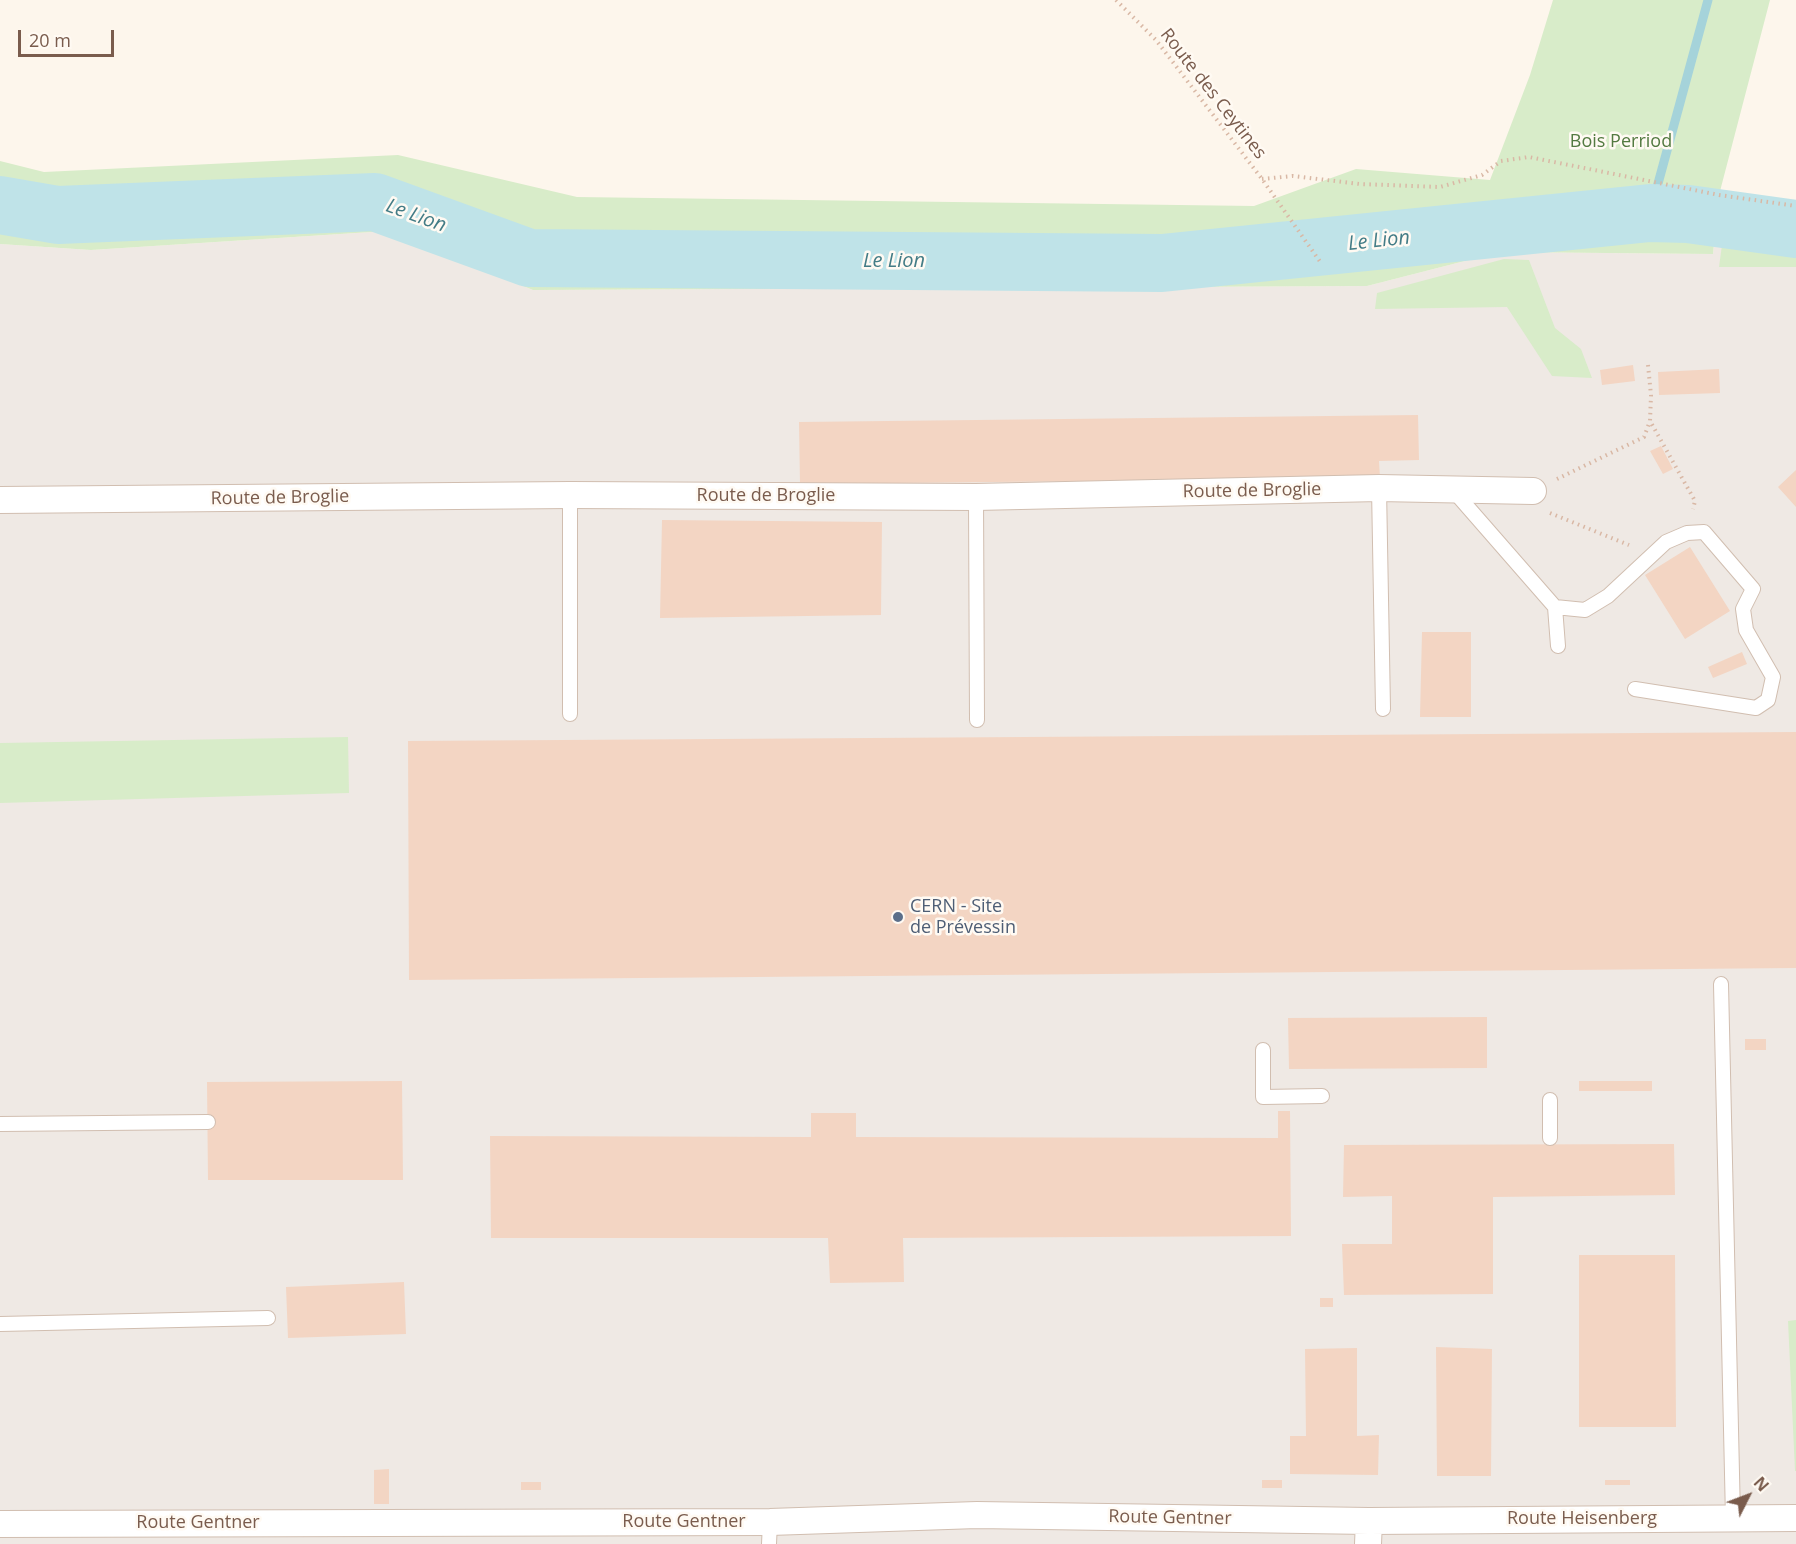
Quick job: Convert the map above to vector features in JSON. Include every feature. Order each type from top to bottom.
[{"type":"street","name":"Route de Broglie","points":[[0,500],[570,495],[976,497],[1379,488],[1533,491]]},
{"type":"street","name":"Route Gentner","points":[[0,1524],[769,1533],[977,1515],[1368,1532]]},
{"type":"street","name":"Route Heisenberg","points":[[1368,1532],[1733,1518],[1796,1518]]},
{"type":"lane","points":[[1379,488],[1383,709]]},
{"type":"lane","points":[[1452,489],[1554,607],[1558,646]]},
{"type":"lane","points":[[570,495],[570,714]]},
{"type":"lane","points":[[976,497],[977,720]]},
{"type":"lane","points":[[1554,607],[1585,610],[1608,596],[1666,542],[1687,533],[1704,532],[1753,589],[1743,609],[1746,630],[1773,677],[1768,700],[1756,708],[1635,689]]},
{"type":"lane","points":[[1721,984],[1733,1518]]},
{"type":"lane","points":[[1263,1050],[1263,1097],[1322,1096]]},
{"type":"lane","points":[[1550,1100],[1550,1138]]},
{"type":"lane","points":[[0,1124],[208,1122]]},
{"type":"lane","points":[[0,1324],[268,1318]]},
{"type":"path","name":"Route des Ceytines","points":[[1116,0],[1156,40],[1262,179],[1321,263]]},
{"type":"path","points":[[1262,179],[1293,176],[1360,184],[1440,187],[1482,175],[1501,161],[1529,157],[1719,195],[1796,206]]},
{"type":"path","points":[[1648,365],[1651,395],[1650,421],[1644,437],[1533,491],[1548,513],[1652,554]]},
{"type":"path","points":[[1650,421],[1695,501],[1687,533]]},
{"type":"shaded area","name":"CERN - Site de Prévessin","points":[[1721,202],[1796,217],[1796,1544],[0,1544],[0,244],[91,250],[387,231],[533,290],[1367,286],[1500,252],[1713,254]]},
{"type":"green space","name":"Bois Perriod","points":[[1553,0],[1770,0],[1719,195],[1713,254],[1500,252],[1367,286],[533,290],[387,231],[91,250],[0,244],[0,161],[44,172],[398,155],[577,197],[1254,206],[1356,169],[1490,180],[1530,75]]},
{"type":"green space","points":[[1727,208],[1796,223],[1796,267],[1719,267]]},
{"type":"green space","points":[[1504,259],[1529,260],[1555,328],[1581,349],[1592,378],[1552,376],[1507,307],[1375,309],[1377,293]]},
{"type":"green space","points":[[348,737],[349,793],[0,803],[0,743]]},
{"type":"green space","points":[[1796,1320],[1796,1471],[1795,1471],[1788,1321]]},
{"type":"building","points":[[1633,365],[1635,381],[1602,385],[1600,370]]},
{"type":"building","points":[[1719,369],[1720,393],[1659,395],[1658,372]]},
{"type":"building","points":[[1418,415],[1419,460],[1379,461],[1380,478],[800,484],[799,422]]},
{"type":"building","points":[[1661,446],[1673,469],[1663,474],[1650,451]]},
{"type":"building","points":[[1796,470],[1796,507],[1778,487]]},
{"type":"building","points":[[662,520],[882,522],[881,615],[660,618]]},
{"type":"building","points":[[1690,547],[1730,611],[1685,639],[1645,575]]},
{"type":"building","points":[[1422,632],[1471,632],[1471,717],[1420,717]]},
{"type":"building","points":[[1742,652],[1747,664],[1713,678],[1708,667]]},
{"type":"building","points":[[1796,732],[1796,968],[409,980],[408,741]]},
{"type":"building","points":[[1487,1017],[1487,1068],[1289,1069],[1288,1018]]},
{"type":"building","points":[[1745,1039],[1766,1039],[1766,1050],[1745,1050]]},
{"type":"building","points":[[402,1081],[403,1180],[208,1180],[207,1082]]},
{"type":"building","points":[[1579,1081],[1652,1081],[1652,1091],[1579,1091]]},
{"type":"building","points":[[1278,1111],[1290,1111],[1291,1236],[903,1238],[904,1282],[830,1283],[828,1238],[491,1238],[490,1136],[811,1137],[811,1113],[856,1113],[856,1137],[1278,1138]]},
{"type":"building","points":[[1674,1144],[1675,1195],[1493,1197],[1493,1294],[1344,1295],[1342,1244],[1392,1244],[1392,1196],[1343,1197],[1344,1145]]},
{"type":"building","points":[[1579,1255],[1675,1255],[1676,1427],[1579,1427]]},
{"type":"building","points":[[404,1282],[406,1334],[288,1338],[286,1287]]},
{"type":"building","points":[[1320,1298],[1333,1298],[1333,1307],[1320,1307]]},
{"type":"building","points":[[1436,1347],[1492,1349],[1491,1476],[1437,1476]]},
{"type":"building","points":[[1357,1348],[1357,1436],[1379,1435],[1378,1475],[1290,1474],[1290,1436],[1306,1436],[1305,1349]]},
{"type":"building","points":[[389,1469],[389,1504],[374,1504],[374,1470]]},
{"type":"building","points":[[1262,1480],[1282,1480],[1282,1488],[1262,1488]]},
{"type":"building","points":[[1605,1480],[1630,1480],[1630,1485],[1605,1485]]},
{"type":"building","points":[[521,1482],[541,1482],[541,1490],[521,1490]]},
{"type":"waterway","points":[[1650,213],[1708,0]]},
{"type":"waterway","name":"Le Lion","points":[[0,205],[58,215],[375,202],[529,258],[1162,263],[1650,213],[1688,214],[1796,229]]},
{"type":"place","name":"CERN - Site de Prévessin","points":[[898,917]]}]
